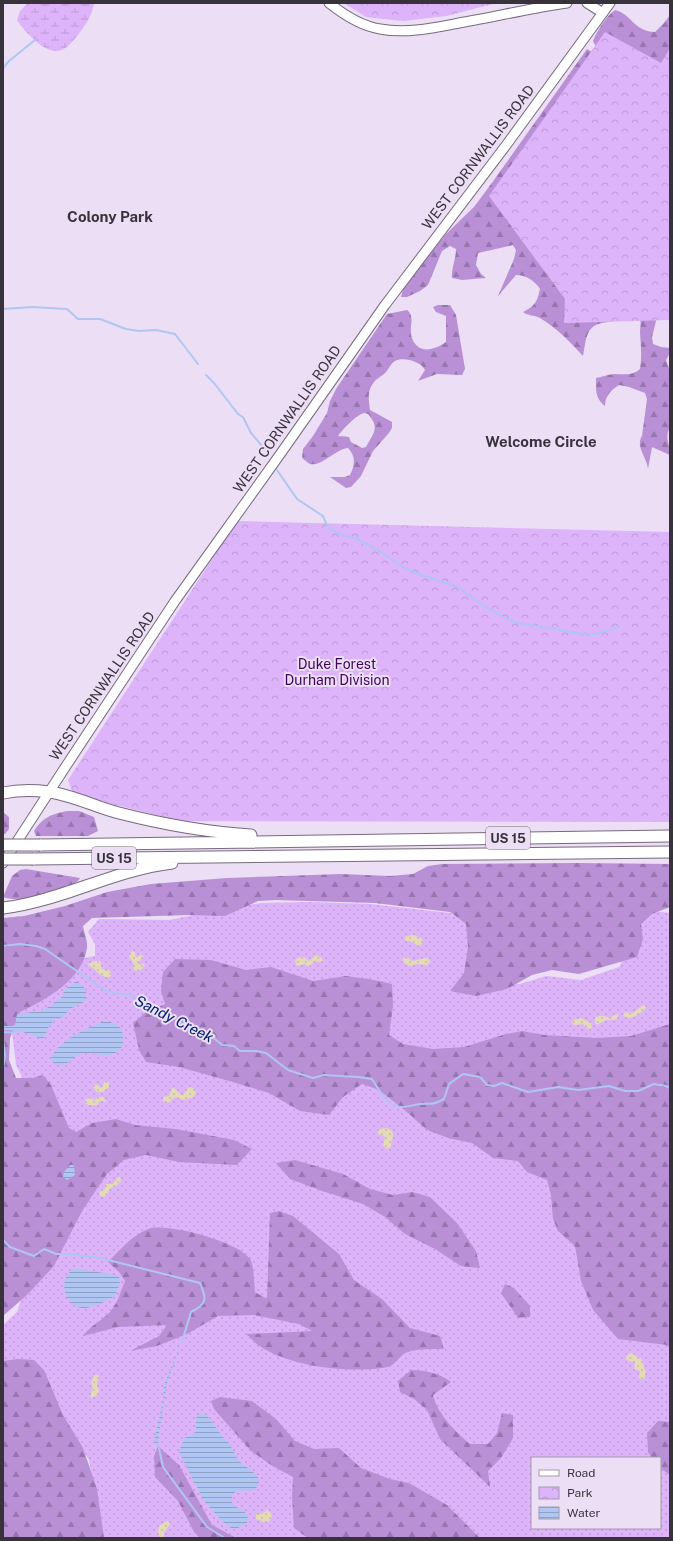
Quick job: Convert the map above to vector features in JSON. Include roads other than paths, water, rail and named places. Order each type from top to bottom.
[{"type":"highway","points":[[3,793],[18,791],[49,792],[117,812],[195,829],[232,834],[347,840]]},
{"type":"highway","name":"US 15","points":[[3,845],[670,836]]},
{"type":"highway","name":"US 15","points":[[3,859],[670,852]]},
{"type":"highway","points":[[3,908],[20,906],[134,871],[195,857]]},
{"type":"street","points":[[330,3],[341,12],[365,25],[382,30],[400,31],[427,29],[567,3]]},
{"type":"street","points":[[587,3],[604,13]]},
{"type":"street","name":"WEST CORNWALLIS ROAD","points":[[3,863],[175,601],[388,299],[507,144],[610,3]]},
{"type":"water","points":[[75,981],[85,989],[86,995],[84,1002],[70,1009],[63,1017],[55,1019],[48,1028],[44,1038],[39,1038],[20,1031],[4,1030],[3,1026],[15,1025],[17,1014],[40,1011],[53,1005],[53,1003],[61,998],[65,989],[73,985]]},
{"type":"water","points":[[105,1021],[116,1025],[121,1029],[123,1044],[120,1050],[110,1055],[81,1054],[63,1065],[55,1064],[51,1061],[52,1055],[64,1042],[82,1031]]},
{"type":"water","points":[[70,1165],[74,1165],[75,1175],[67,1180],[63,1177],[64,1172]]},
{"type":"water","points":[[77,1268],[119,1276],[120,1283],[115,1296],[97,1305],[86,1308],[78,1307],[71,1303],[67,1297],[64,1283],[66,1276]]},
{"type":"water","points":[[182,1340],[167,1383],[158,1440],[159,1450],[154,1440],[163,1402],[164,1385]]},
{"type":"water","points":[[200,1414],[204,1414],[209,1418],[229,1443],[239,1461],[258,1476],[258,1485],[255,1490],[236,1491],[232,1496],[232,1503],[246,1513],[248,1519],[247,1523],[238,1528],[231,1528],[223,1522],[204,1501],[179,1452],[184,1438],[192,1435],[196,1431],[196,1418]]},
{"type":"waterway","points":[[3,68],[9,61],[35,40]]},
{"type":"waterway","points":[[3,309],[32,307],[67,309],[78,319],[100,319],[126,329],[139,331],[156,330],[175,334],[198,364]]},
{"type":"waterway","points":[[206,375],[238,414],[243,417],[251,433],[269,454]]},
{"type":"waterway","points":[[277,470],[297,499],[323,516],[328,528],[342,535],[355,538],[384,554],[403,567],[416,573],[458,587],[484,606],[505,618],[518,623],[584,634],[595,634],[619,627]]},
{"type":"waterway","name":"Sandy Creek","points":[[3,946],[20,944],[45,949],[105,990],[114,993],[131,995],[152,1006],[157,1013],[169,1014],[183,1025],[194,1027],[209,1034],[222,1045],[234,1046],[240,1051],[256,1051],[266,1053],[288,1070],[313,1078],[324,1075],[372,1079],[384,1097],[396,1106],[403,1107],[436,1103],[444,1099],[449,1084],[463,1074],[480,1077],[487,1085],[494,1086],[502,1083],[528,1092],[558,1087],[578,1090],[609,1086],[625,1091],[638,1091],[654,1084],[670,1088]]},
{"type":"waterway","points":[[3,1032],[14,1032],[20,1030]]},
{"type":"waterway","points":[[3,1041],[5,1056],[3,1068]]},
{"type":"waterway","points":[[3,1070],[3,1077]]},
{"type":"waterway","points":[[3,1240],[10,1247],[34,1256],[44,1249],[56,1254],[70,1254],[100,1258],[200,1283],[204,1293],[203,1304],[191,1312],[182,1342]]},
{"type":"waterway","points":[[159,1448],[163,1467],[207,1527],[225,1538]]},
{"type":"district","name":"Colony Park","points":[[110,217]]},
{"type":"district","name":"Welcome Circle","points":[[541,442]]},
{"type":"park label","name":"Duke Forest Durham Division","points":[[337,672]]}]
